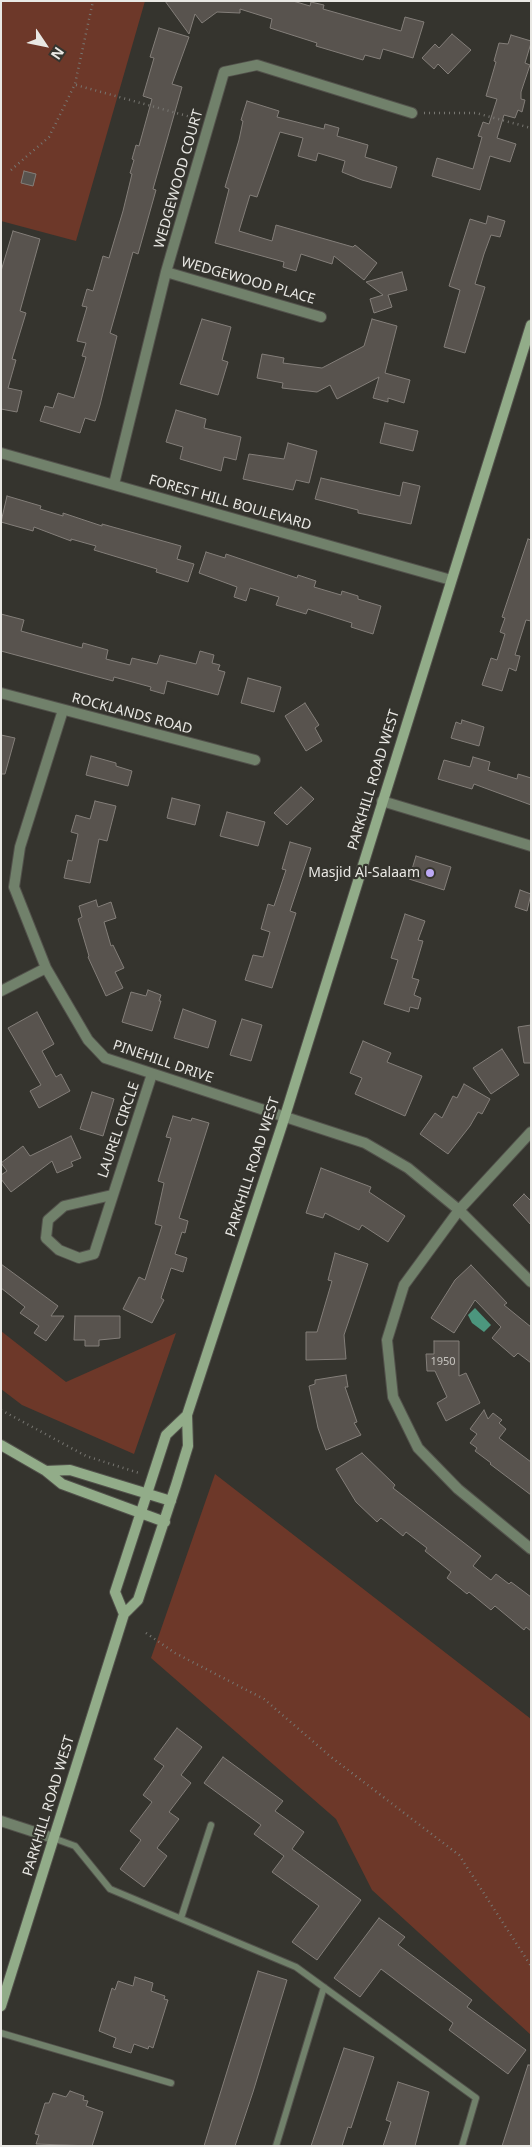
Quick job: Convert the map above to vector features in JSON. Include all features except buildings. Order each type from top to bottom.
[{"type":"main road","name":"PARKHILL ROAD WEST","points":[[1,2006],[124,1614],[138,1600],[165,1522],[188,1446],[186,1415],[285,1116],[531,325]]},
{"type":"main road","name":"PARKHILL ROAD WEST","points":[[124,1614],[115,1592],[142,1514],[166,1435],[186,1415]]},
{"type":"main road","points":[[1,1445],[46,1471],[62,1484],[165,1522]]},
{"type":"main road","points":[[46,1471],[70,1470],[171,1501]]},
{"type":"street","name":"WEDGEWOOD COURT","points":[[114,484],[166,272],[224,72],[258,65],[412,113]]},
{"type":"street","name":"WEDGEWOOD PLACE","points":[[166,272],[321,317]]},
{"type":"street","name":"FOREST HILL BOULEVARD","points":[[1,453],[451,580]]},
{"type":"street","name":"ROCKLANDS ROAD","points":[[1,693],[255,760]]},
{"type":"street","name":"PINEHILL DRIVE","points":[[63,710],[20,847],[14,887],[46,968],[88,1040],[105,1058],[365,1143],[408,1168],[459,1210],[531,1282]]},
{"type":"street","points":[[382,801],[531,846]]},
{"type":"street","points":[[1,991],[46,968]]},
{"type":"street","name":"LAUREL CIRCLE","points":[[112,1195],[64,1206],[48,1220],[46,1238],[59,1250],[79,1258],[94,1254],[152,1074]]},
{"type":"street","points":[[531,1132],[459,1210],[404,1286],[388,1340],[393,1397],[418,1448],[458,1488],[531,1549]]},
{"type":"street","points":[[1,1821],[53,1838]]},
{"type":"lane","points":[[181,1918],[212,1825]]},
{"type":"lane","points":[[53,1838],[75,1846],[110,1889],[296,1967],[476,2098],[462,2146]]},
{"type":"lane","points":[[276,2146],[324,1987]]},
{"type":"lane","points":[[1,2033],[171,2084]]},
{"type":"path","points":[[11,170],[49,137],[75,84],[93,1]]},
{"type":"path","points":[[75,84],[209,122]]},
{"type":"path","points":[[412,113],[476,113],[531,128]]},
{"type":"path","points":[[1,1410],[86,1456],[139,1473]]},
{"type":"path","points":[[146,1633],[175,1653],[264,1699],[330,1757],[459,1855],[531,1966]]},
{"type":"shaded area","points":[[1,1],[145,1],[76,241],[1,221]]},
{"type":"shaded area","points":[[475,1308],[491,1325],[484,1332],[472,1323],[468,1315]]},
{"type":"shaded area","points":[[1,1331],[66,1382],[176,1333],[134,1454],[22,1405],[1,1389]]},
{"type":"shaded area","points":[[215,1474],[531,1719],[531,2035],[372,1890],[336,1819],[151,1658]]},
{"type":"place","name":"Masjid Al-Salaam","points":[[430,873]]}]
